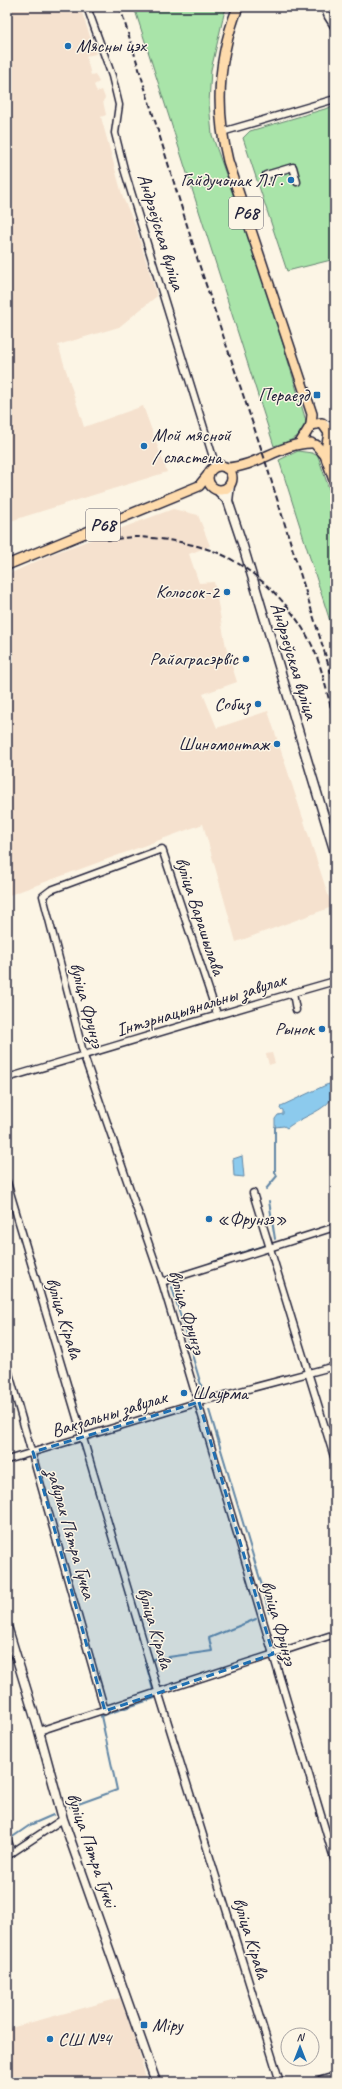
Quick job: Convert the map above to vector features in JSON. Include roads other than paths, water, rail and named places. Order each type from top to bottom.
[{"type":"main road","name":"Р68","points":[[238,7],[229,33],[222,65],[220,94],[222,132],[228,161],[312,414],[318,424],[332,434]]},
{"type":"main road","name":"Р68","points":[[300,444],[306,434],[318,424]]},
{"type":"main road","points":[[306,434],[313,444],[325,455],[335,483]]},
{"type":"main road","points":[[221,467],[242,467],[300,444],[321,445],[332,434]]},
{"type":"main road","points":[[325,455],[332,434]]},
{"type":"main road","points":[[221,467],[230,472],[231,482]]},
{"type":"main road","name":"Р68","points":[[7,565],[199,486],[211,470],[221,467]]},
{"type":"main road","points":[[199,486],[224,490],[242,467]]},
{"type":"main road","points":[[208,475],[209,482],[215,489]]},
{"type":"street","name":"Андрэеўская вуліца","points":[[87,7],[112,76],[119,105],[114,133],[124,169],[221,467]]},
{"type":"street","points":[[324,8],[335,28]]},
{"type":"street","points":[[222,132],[335,99]]},
{"type":"street","points":[[267,180],[266,175],[293,167],[297,182]]},
{"type":"street","name":"Андрэеўская вуліца","points":[[231,482],[228,501],[335,853]]},
{"type":"street","name":"Андрэеўская вуліца","points":[[215,489],[228,501]]},
{"type":"street","name":"вуліца Варашылава","points":[[162,849],[217,1014]]},
{"type":"street","name":"вуліца Фрунзэ","points":[[162,849],[51,890],[43,896],[84,1056],[162,1282],[335,1862]]},
{"type":"street","name":"Інтэрнацыянальны завулак","points":[[7,1078],[84,1056],[217,1014],[335,981]]},
{"type":"street","points":[[293,993],[296,1010]]},
{"type":"street","name":"вуліца Кірава","points":[[7,1182],[84,1437],[158,1691],[280,2082]]},
{"type":"street","points":[[253,1193],[271,1247],[335,1460]]},
{"type":"street","points":[[162,1282],[335,1227]]},
{"type":"street","name":"завулак Пятра Гучка","points":[[7,1366],[33,1452],[105,1711]]},
{"type":"street","name":"Вакзальны завулак","points":[[7,1460],[199,1402],[335,1366]]},
{"type":"street","name":"вуліца Пятра Гучкі","points":[[7,1626],[39,1731],[63,1819],[156,2082]]},
{"type":"street","points":[[39,1731],[105,1711],[158,1691],[335,1634]]},
{"type":"street","points":[[7,1838],[9,1854],[63,1819]]},
{"type":"street","points":[[315,2082],[335,2076]]},
{"type":"water","points":[[333,1083],[334,1092],[326,1105],[287,1128],[284,1126],[275,1127],[275,1119],[278,1115],[283,1114],[283,1110],[280,1109],[281,1106]]},
{"type":"water","points":[[242,1156],[244,1177],[234,1176],[233,1159]]},
{"type":"waterway","points":[[266,1189],[277,1176],[275,1172],[275,1127]]},
{"type":"waterway","points":[[269,1201],[275,1239]]},
{"type":"waterway","points":[[210,1263],[263,1246]]},
{"type":"waterway","points":[[169,1276],[203,1266]]},
{"type":"waterway","points":[[172,1287],[204,1395]]},
{"type":"waterway","points":[[209,1410],[269,1613]]},
{"type":"waterway","points":[[154,1659],[212,1651],[209,1638],[256,1619]]},
{"type":"waterway","points":[[145,1660],[153,1690]]},
{"type":"waterway","points":[[70,1807],[117,1790],[101,1716],[155,1698]]},
{"type":"waterway","points":[[11,1838],[30,1825],[53,1815]]},
{"type":"railway","points":[[120,7],[198,261],[264,457],[335,686]]},
{"type":"railway","points":[[107,540],[134,537],[148,538],[172,541],[207,549],[227,557],[241,565],[267,585],[289,610],[308,637],[321,670],[335,725]]},
{"type":"place","name":"Мясны цэх","points":[[68,46]]},
{"type":"place","name":"Гайдучонак Л.Г.","points":[[291,180]]},
{"type":"place","name":"Пераезд","points":[[317,395]]},
{"type":"place","name":"Мой мясной / сластена","points":[[144,446]]},
{"type":"place","name":"Колосок-2","points":[[227,592]]},
{"type":"place","name":"Райаграсэрвіс","points":[[246,659]]},
{"type":"place","name":"Собиз","points":[[258,704]]},
{"type":"place","name":"Шиномонтаж","points":[[277,744]]},
{"type":"place","name":"Рынок","points":[[322,1029]]},
{"type":"place","name":"«Фрунзэ»","points":[[209,1219]]},
{"type":"place","name":"Шаурма","points":[[184,1393]]},
{"type":"place","name":"Міру","points":[[144,2025]]},
{"type":"place","name":"СШ №4","points":[[50,2039]]}]
